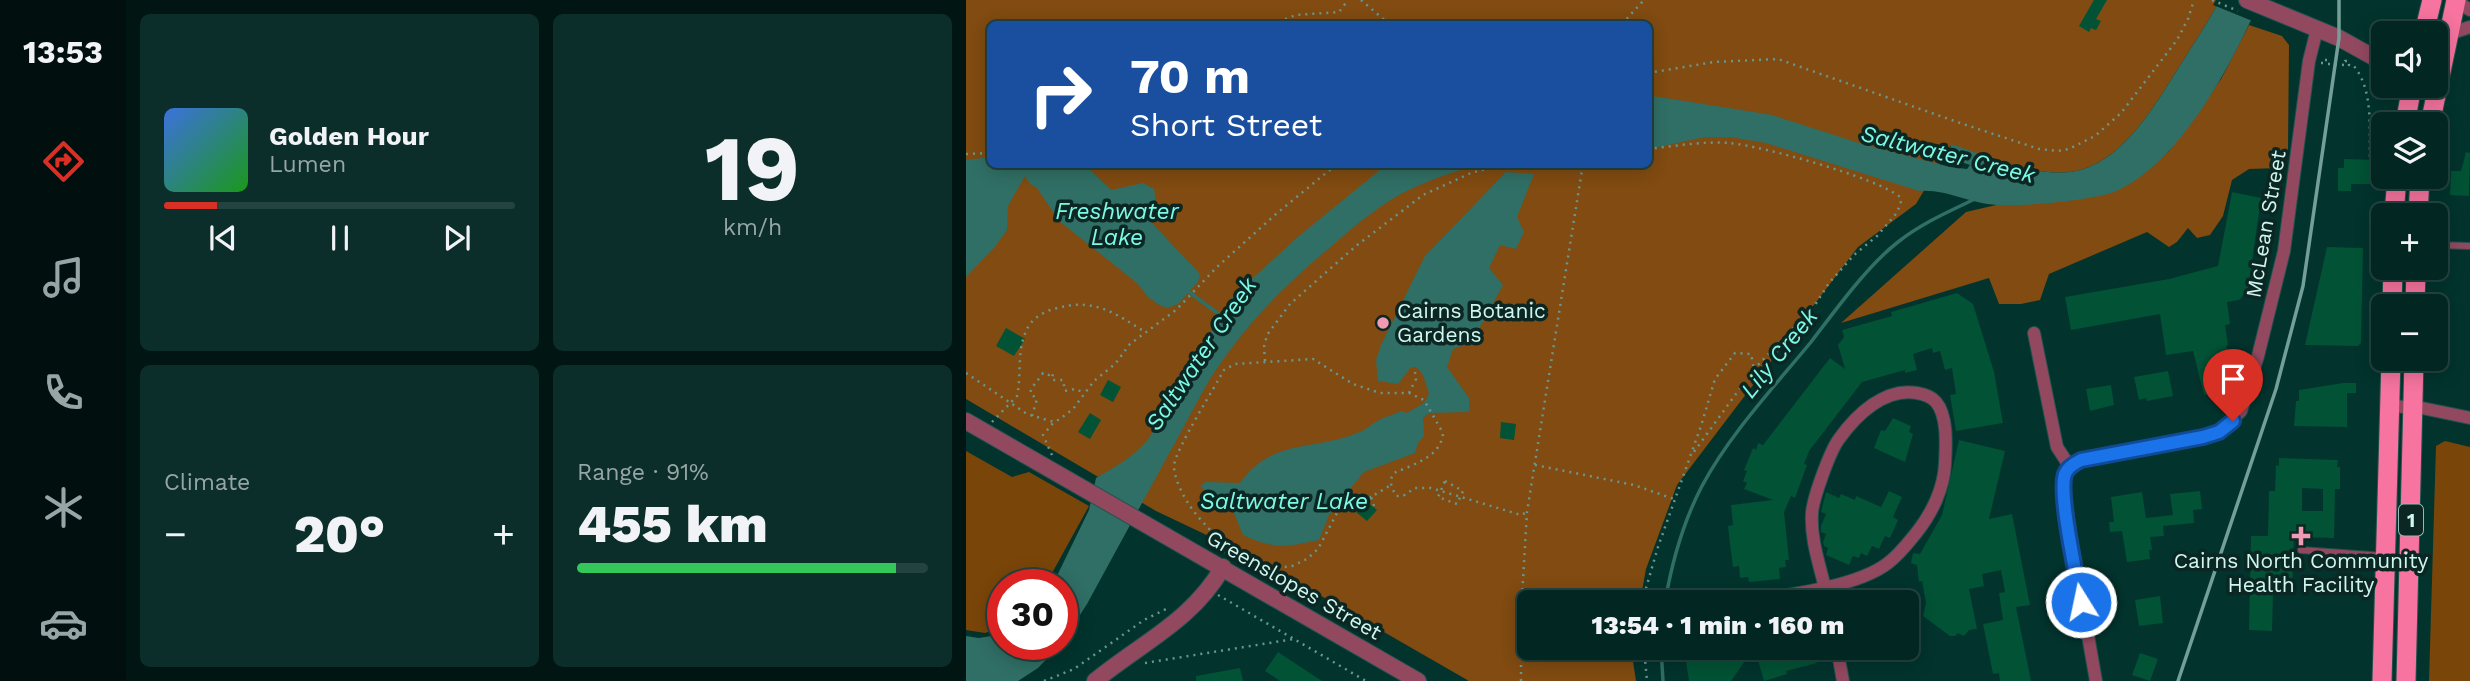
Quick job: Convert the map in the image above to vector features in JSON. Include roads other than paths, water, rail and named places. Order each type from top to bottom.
[{"type":"highway","points":[[2427,21],[2431,0]]},
{"type":"highway","points":[[2448,38],[2456,0]]},
{"type":"highway","name":"1","points":[[2382,681],[2390,371]]},
{"type":"highway","name":"1","points":[[2406,681],[2414,371]]},
{"type":"street","points":[[2246,0],[2339,38],[2371,56]]},
{"type":"street","points":[[2456,0],[2470,10]]},
{"type":"street","points":[[2449,34],[2470,27]]},
{"type":"street","name":"McLean Street","points":[[2070,467],[2081,460],[2211,435],[2233,421],[2246,401],[2284,251],[2309,61],[2317,29]]},
{"type":"street","points":[[2339,38],[2371,46]]},
{"type":"street","points":[[2034,333],[2057,447],[2070,467],[2065,474],[2063,493],[2096,681]]},
{"type":"street","points":[[1809,590],[1826,587],[1886,565],[1924,522],[1934,503],[1945,468],[1945,430],[1941,412],[1935,401],[1924,394],[1907,391],[1887,395],[1863,412],[1837,440],[1812,514],[1816,555],[1826,587],[1826,590]]},
{"type":"street","points":[[2389,406],[2413,407],[2470,418]]},
{"type":"street","name":"Greenslopes Street","points":[[966,421],[1418,681]]},
{"type":"street","points":[[1095,681],[1180,618],[1227,570]]},
{"type":"street","points":[[1839,660],[1843,681]]},
{"type":"lane","points":[[2448,245],[2470,246]]},
{"type":"lane","points":[[2301,550],[2385,556]]},
{"type":"water","points":[[2220,0],[2260,0],[2219,81],[2182,136],[2138,179],[2104,195],[2039,204],[1987,204],[1939,192],[1919,191],[1766,143],[1730,137],[1705,137],[1652,148],[1652,96],[1772,115],[1862,144],[1950,167],[1967,169],[1970,165],[1949,158],[1951,144],[2025,168],[2070,172],[2089,167],[2106,158],[2136,130]]},
{"type":"water","name":"Freshwater Lake","points":[[987,157],[987,168],[1088,168],[1111,190],[1143,183],[1154,189],[1156,203],[1149,215],[1151,222],[1200,274],[1198,282],[1178,304],[1167,308],[1159,305],[1148,297],[1137,283],[1059,221],[1037,188],[1030,184],[1025,176],[1008,206],[1007,230],[966,277],[966,160]]},
{"type":"water","name":"Saltwater Creek","points":[[1382,168],[1468,168],[1417,186],[1380,207],[1297,276],[1264,309],[1234,345],[1207,384],[1078,618],[1078,569],[1060,569],[1089,510],[1096,478],[1131,456],[1149,438],[1231,298],[1299,236]]},
{"type":"water","name":"Saltwater Lake","points":[[1506,172],[1534,174],[1517,217],[1524,232],[1516,249],[1500,245],[1489,268],[1503,285],[1472,342],[1453,349],[1447,367],[1469,398],[1469,412],[1429,413],[1423,418],[1424,436],[1415,453],[1364,472],[1329,515],[1319,540],[1281,546],[1243,535],[1229,501],[1210,495],[1200,486],[1206,482],[1240,483],[1253,468],[1281,451],[1345,437],[1401,411],[1407,413],[1424,403],[1429,394],[1423,375],[1416,367],[1411,367],[1398,384],[1378,381],[1376,360],[1381,345],[1425,256]]},
{"type":"water","points":[[966,636],[987,637],[987,660],[1046,660],[1018,681],[966,681]]},
{"type":"waterway","name":"Lily Creek","points":[[1668,590],[1684,528],[1702,486],[1767,394],[1852,289],[1886,252],[1917,229],[1977,198]]},
{"type":"waterway","name":"Saltwater Creek","points":[[1189,292],[1220,315]]},
{"type":"waterway","name":"Lily Creek","points":[[1662,660],[1663,681]]},
{"type":"railway","points":[[2178,681],[2276,389],[2303,286],[2339,38],[2339,0]]},
{"type":"place","name":"Cairns Botanic Gardens","points":[[1383,323]]},
{"type":"place","name":"Cairns North Community Health Facility","points":[[2301,536]]}]
